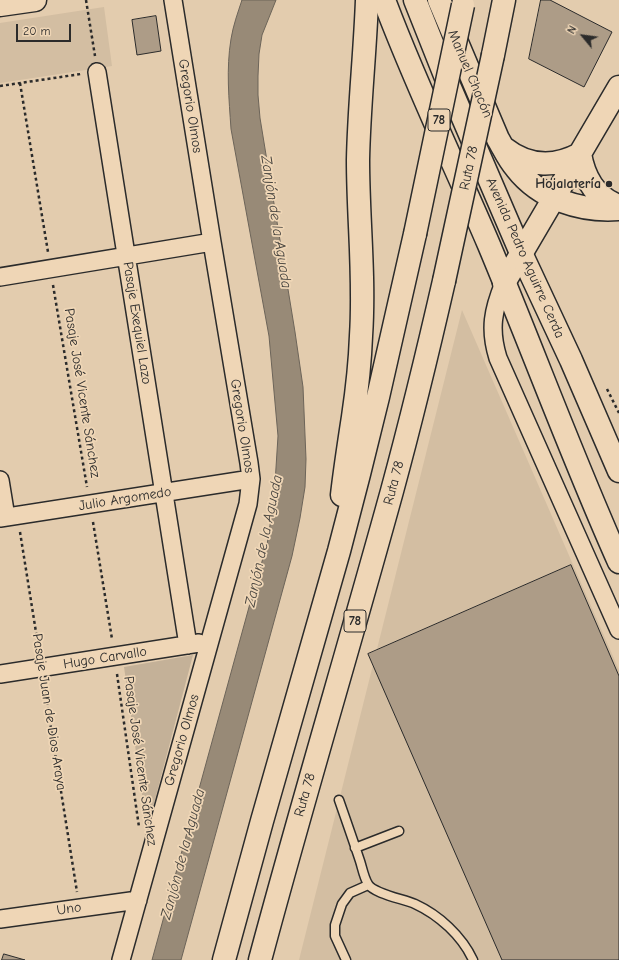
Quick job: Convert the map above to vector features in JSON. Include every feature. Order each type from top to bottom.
[{"type":"main road","points":[[0,5],[35,0]]},
{"type":"main road","points":[[339,551],[343,489],[358,376],[361,334],[362,257],[358,159],[367,0]]},
{"type":"main road","name":"Avenida Pedro Aguirre Cerda","points":[[384,0],[411,68],[489,246],[572,448],[594,506],[619,562]]},
{"type":"main road","name":"Avenida Pedro Aguirre Cerda","points":[[415,0],[442,69],[521,253],[571,360],[619,471]]},
{"type":"main road","name":"Manuel Chacón","points":[[439,0],[498,139],[516,168],[533,185],[554,198],[579,206],[595,209],[619,207]]},
{"type":"main road","name":"Ruta 78","points":[[260,960],[414,406],[444,282],[504,0]]},
{"type":"main road","name":"78","points":[[224,960],[268,799],[339,551],[380,390],[415,234],[463,3]]},
{"type":"main road","points":[[504,283],[619,87]]},
{"type":"main road","points":[[503,148],[522,159],[545,164],[563,161],[580,154]]},
{"type":"main road","points":[[580,154],[585,175],[591,185],[598,193],[619,207]]},
{"type":"street","name":"Gregorio Olmos","points":[[121,960],[248,504],[250,479],[249,463],[173,0]]},
{"type":"street","name":"Pasaje Exequiel Lazo","points":[[97,72],[188,645]]},
{"type":"street","points":[[0,277],[212,242]]},
{"type":"street","name":"Avenida Pedro Aguirre Cerda","points":[[504,283],[495,308],[492,330],[494,347],[619,630]]},
{"type":"street","name":"Julio Argomedo","points":[[8,517],[250,479]]},
{"type":"street","points":[[0,480],[8,517]]},
{"type":"street","name":"Hugo Carvallo","points":[[0,674],[209,642]]},
{"type":"street","name":"Uno","points":[[0,918],[138,900]]},
{"type":"lane","points":[[339,800],[368,884],[376,890],[415,904],[432,914],[448,926],[460,940],[473,960]]},
{"type":"lane","points":[[355,848],[399,831]]},
{"type":"lane","points":[[346,960],[335,936],[334,925],[342,904],[350,893],[368,884]]},
{"type":"path","points":[[0,86],[97,72],[86,0]]},
{"type":"path","name":"Pasaje José Vicente Sánchez","points":[[20,83],[115,656],[140,834]]},
{"type":"path","name":"Pasaje Juan de Dios Araya","points":[[8,517],[42,668],[80,908]]},
{"type":"shaded area","points":[[104,7],[112,66],[0,83],[0,23]]},
{"type":"shaded area","points":[[462,310],[619,670],[619,960],[299,960]]},
{"type":"shaded area","points":[[193,655],[147,830],[124,667]]},
{"type":"water","name":"Zanjón de la Aguada","points":[[242,0],[276,0],[262,35],[259,54],[258,95],[260,118],[303,387],[306,459],[305,487],[292,556],[181,960],[152,960],[267,545],[274,499],[278,436],[269,336],[231,129],[229,106],[229,50],[233,29]]},
{"type":"building","points":[[541,0],[550,0],[612,32],[584,87],[529,59]]},
{"type":"building","points":[[156,16],[161,51],[137,55],[132,20]]},
{"type":"building","points":[[571,565],[619,676],[619,960],[502,960],[368,654]]},
{"type":"building","points":[[4,954],[25,960],[2,960]]},
{"type":"place","name":"Hojalatería","points":[[609,184]]}]
